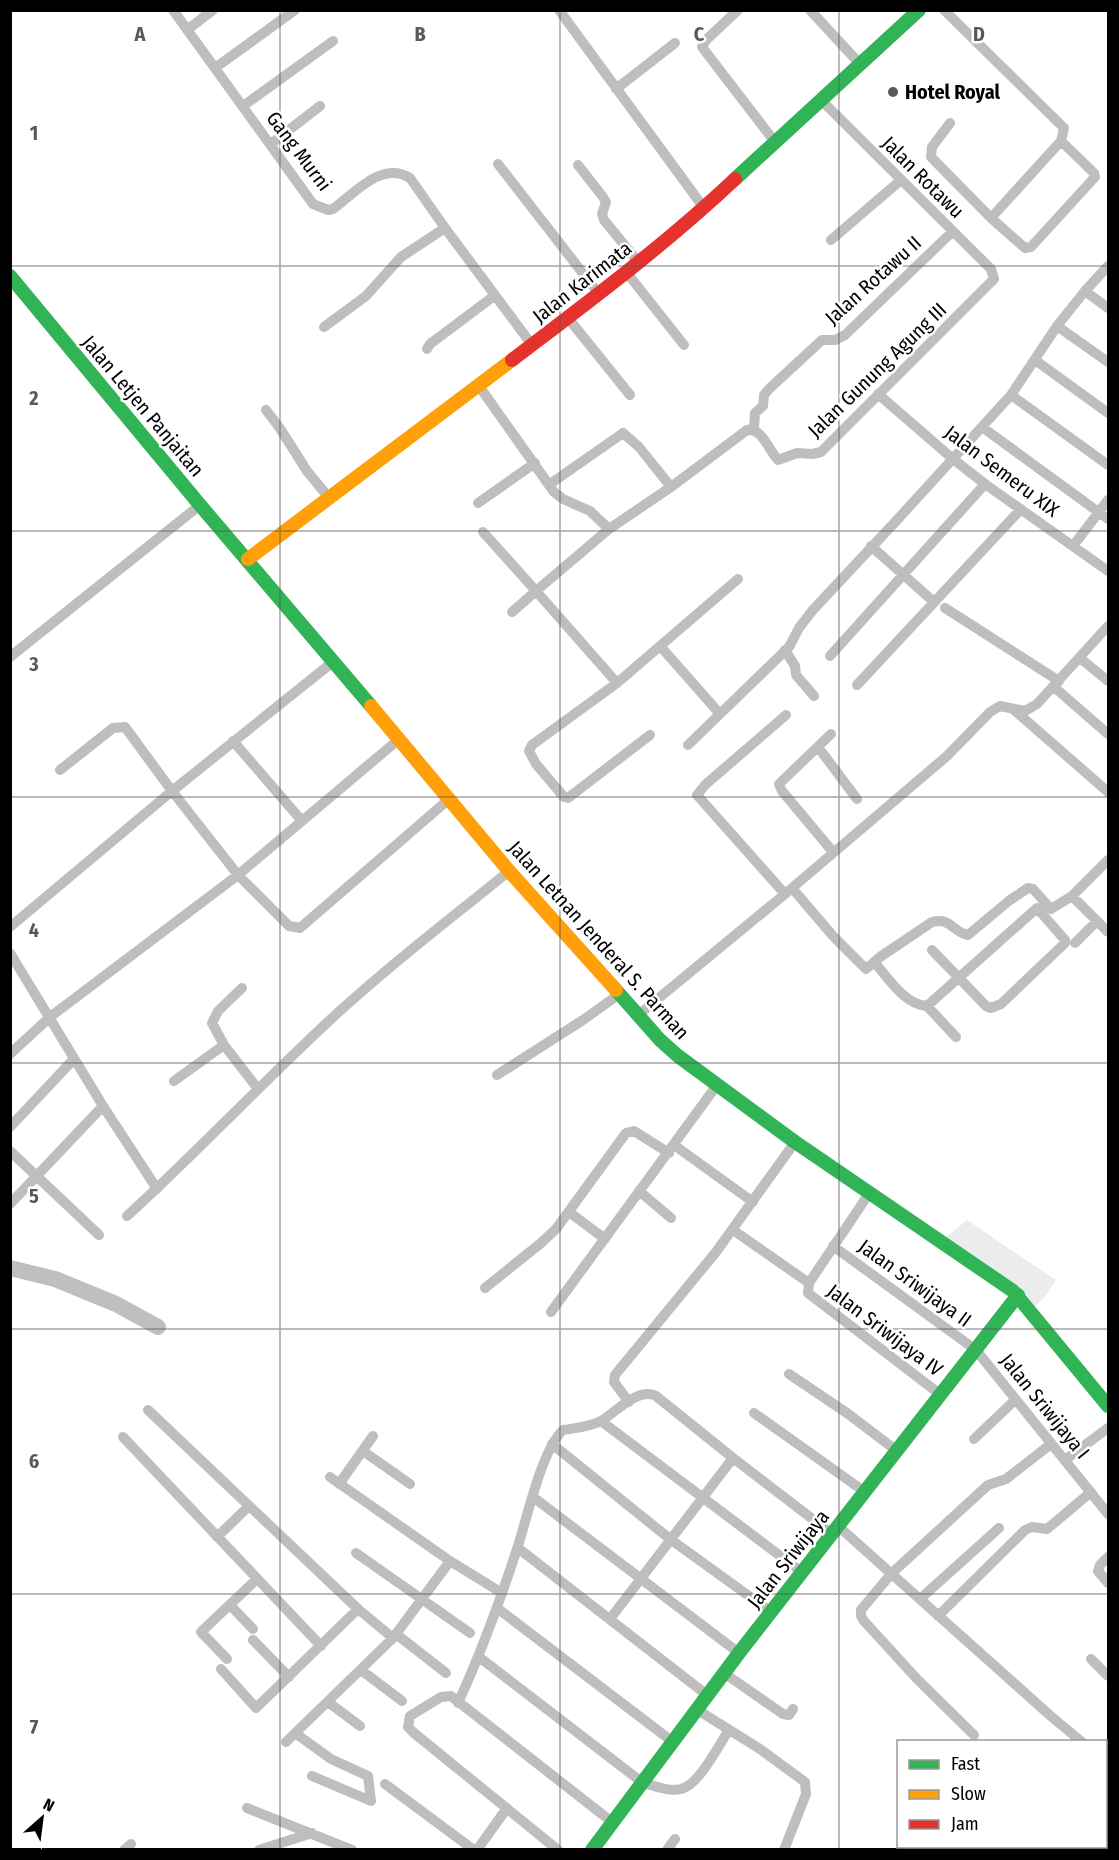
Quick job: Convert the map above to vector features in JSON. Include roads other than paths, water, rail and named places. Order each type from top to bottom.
[{"type":"main road","name":"Jalan Karimata","points":[[248,559],[627,273],[704,208],[919,10]]},
{"type":"main road","name":"Jalan Letjen Panjaitan","points":[[10,276],[200,505],[248,559]]},
{"type":"main road","name":"Jalan Letnan Jenderal S. Parman","points":[[248,559],[448,800],[618,995],[667,1047],[795,1142],[1018,1295],[1108,1406]]},
{"type":"main road","name":"Jalan Sriwijaya","points":[[592,1850],[696,1709],[1018,1295]]},
{"type":"street","name":"Gang Murni","points":[[173,10],[313,204],[328,210],[333,208],[369,181],[382,175],[401,174],[410,178],[444,228],[532,345]]},
{"type":"street","points":[[187,30],[213,10]]},
{"type":"street","points":[[215,68],[295,10]]},
{"type":"street","points":[[559,10],[704,208]]},
{"type":"street","points":[[738,10],[706,40],[702,47],[775,142]]},
{"type":"street","points":[[810,10],[859,63]]},
{"type":"street","points":[[944,10],[1064,128],[1061,141],[991,218]]},
{"type":"street","points":[[243,106],[333,41]]},
{"type":"street","points":[[616,89],[675,44]]},
{"type":"street","name":"Jalan Rotawu","points":[[820,99],[991,269],[994,276],[992,283]]},
{"type":"street","points":[[271,144],[320,106]]},
{"type":"street","points":[[950,123],[932,147],[931,157],[991,218],[1021,246],[1028,248],[1032,247],[1095,177],[1094,173],[1061,141]]},
{"type":"street","points":[[498,164],[599,294]]},
{"type":"street","points":[[578,165],[606,202],[602,214],[604,220],[639,263]]},
{"type":"street","points":[[831,240],[901,180]]},
{"type":"street","points":[[324,327],[366,296],[401,257],[444,228]]},
{"type":"street","name":"Jalan Rotawu II","points":[[754,429],[755,413],[763,406],[764,395],[770,388],[822,340],[836,340],[845,335],[952,232]]},
{"type":"street","points":[[688,745],[787,649],[806,618],[1011,395],[1057,326],[1108,266]]},
{"type":"street","points":[[627,273],[684,345]]},
{"type":"street","name":"Jalan Gunung Agung III","points":[[754,429],[778,460],[797,453],[816,453],[827,446],[992,283]]},
{"type":"street","points":[[1085,291],[1108,308]]},
{"type":"street","points":[[427,349],[430,344],[494,296]]},
{"type":"street","points":[[568,318],[630,395]]},
{"type":"street","points":[[1057,326],[1108,362]]},
{"type":"street","points":[[1035,360],[1108,413]]},
{"type":"street","points":[[478,386],[554,492],[563,499],[590,511],[609,529]]},
{"type":"street","name":"Jalan Semeru XIX","points":[[878,394],[953,459],[1108,571]]},
{"type":"street","points":[[1011,395],[1108,465]]},
{"type":"street","points":[[266,410],[307,471],[330,499]]},
{"type":"street","points":[[982,426],[1104,515]]},
{"type":"street","points":[[512,612],[609,529],[671,487],[742,432],[754,429]]},
{"type":"street","points":[[550,484],[623,433],[639,447],[671,487]]},
{"type":"street","points":[[478,503],[535,463]]},
{"type":"street","points":[[830,656],[986,484]]},
{"type":"street","points":[[1073,546],[1104,515],[1108,500]]},
{"type":"street","points":[[12,654],[200,505]]},
{"type":"street","points":[[857,685],[1021,509]]},
{"type":"street","points":[[483,532],[617,683]]},
{"type":"street","points":[[871,546],[934,602]]},
{"type":"street","points":[[650,735],[568,798],[564,797],[536,764],[529,751],[532,745],[617,683],[738,579]]},
{"type":"street","points":[[945,608],[1057,684],[1108,734]]},
{"type":"street","points":[[637,1016],[947,756],[990,712],[1000,706],[1030,710],[1057,684],[1108,626]]},
{"type":"street","points":[[661,646],[720,714]]},
{"type":"street","points":[[787,649],[795,666],[796,675],[814,696]]},
{"type":"street","points":[[1080,657],[1108,681]]},
{"type":"street","points":[[10,927],[172,791],[334,661]]},
{"type":"street","points":[[1013,708],[1108,792]]},
{"type":"street","points":[[786,715],[705,785],[697,795],[866,969],[932,922],[941,919],[959,932],[968,935],[1025,889],[1033,889],[1051,909],[1071,896],[1108,860]]},
{"type":"street","points":[[60,770],[113,728],[125,727],[238,875],[289,926],[300,928],[448,800]]},
{"type":"street","points":[[831,734],[781,781],[779,787],[833,852]]},
{"type":"street","points":[[10,1054],[50,1017],[238,875],[398,740]]},
{"type":"street","points":[[233,741],[302,821]]},
{"type":"street","points":[[818,747],[857,799]]},
{"type":"street","points":[[127,1216],[332,1019],[397,961],[509,871]]},
{"type":"street","points":[[1071,896],[1108,929]]},
{"type":"street","points":[[875,963],[908,999],[921,1006],[927,1006],[958,977],[1037,908],[1065,940],[1064,946],[1001,1005],[991,1008],[986,1006],[958,977],[932,950]]},
{"type":"street","points":[[1075,943],[1097,921]]},
{"type":"street","points":[[10,953],[74,1060],[157,1189]]},
{"type":"street","points":[[242,988],[212,1020],[224,1045],[258,1089]]},
{"type":"street","points":[[497,1075],[618,995]]},
{"type":"street","points":[[927,1006],[956,1037]]},
{"type":"street","points":[[174,1081],[224,1045]]},
{"type":"street","points":[[10,1127],[74,1060]]},
{"type":"street","points":[[552,1312],[717,1084]]},
{"type":"street","points":[[10,1204],[103,1106]]},
{"type":"street","points":[[485,1288],[541,1243],[569,1212],[626,1133],[634,1131],[671,1149],[753,1202]]},
{"type":"street","points":[[629,1402],[614,1382],[615,1375],[733,1230],[795,1142]]},
{"type":"street","points":[[10,1151],[99,1235]]},
{"type":"street","points":[[639,1191],[671,1218]]},
{"type":"street","points":[[808,1288],[870,1192]]},
{"type":"street","points":[[569,1212],[605,1239]]},
{"type":"street","name":"Jalan Sriwijaya IV","points":[[733,1230],[940,1395]]},
{"type":"street","name":"Jalan Sriwijaya II","points":[[833,1246],[976,1350]]},
{"type":"street","name":"Jalan Sriwijaya I","points":[[976,1350],[1108,1514]]},
{"type":"street","points":[[789,1374],[897,1452]]},
{"type":"street","points":[[458,1702],[479,1657],[497,1608],[552,1444],[563,1430],[601,1421],[646,1393],[656,1396],[732,1458],[835,1530],[891,1574],[1080,1740]]},
{"type":"street","points":[[974,1438],[1015,1400]]},
{"type":"street","points":[[148,1410],[358,1609],[446,1673]]},
{"type":"street","points":[[754,1413],[865,1492]]},
{"type":"street","points":[[601,1421],[803,1573]]},
{"type":"street","points":[[1065,1460],[1108,1428]]},
{"type":"street","points":[[373,1436],[363,1451],[334,1480],[450,1561],[502,1593]]},
{"type":"street","points":[[123,1437],[321,1646]]},
{"type":"street","points":[[552,1444],[670,1539],[771,1612]]},
{"type":"street","points":[[974,1735],[917,1679],[861,1616],[864,1606],[891,1574],[988,1485],[1006,1479],[1051,1444]]},
{"type":"street","points":[[363,1451],[410,1484]]},
{"type":"street","points":[[610,1619],[732,1458]]},
{"type":"street","points":[[938,1616],[1025,1530],[1032,1527],[1047,1529],[1090,1492]]},
{"type":"street","points":[[533,1497],[739,1653]]},
{"type":"street","points":[[217,1537],[249,1506]]},
{"type":"street","points":[[920,1599],[999,1528]]},
{"type":"street","points":[[518,1548],[707,1695]]},
{"type":"street","points":[[356,1553],[470,1633]]},
{"type":"street","points":[[1108,1557],[1100,1565],[1098,1571],[1108,1583]]},
{"type":"street","points":[[286,1742],[395,1636],[450,1561]]},
{"type":"street","points":[[227,1659],[201,1632],[257,1579]]},
{"type":"street","points":[[230,1605],[289,1677]]},
{"type":"street","points":[[497,1608],[673,1742]]},
{"type":"street","points":[[221,1669],[256,1708],[358,1609]]},
{"type":"street","points":[[479,1657],[643,1783],[673,1790],[688,1787],[700,1774],[729,1730]]},
{"type":"street","points":[[1091,1659],[1108,1676]]},
{"type":"street","points":[[361,1670],[402,1701]]},
{"type":"street","points":[[724,1673],[783,1714],[789,1715],[793,1709]]},
{"type":"street","points":[[558,1850],[408,1727],[410,1716],[441,1697],[451,1696],[612,1822]]},
{"type":"street","points":[[328,1702],[360,1726]]},
{"type":"street","points":[[696,1709],[760,1749],[805,1782],[806,1794],[784,1850]]},
{"type":"street","points":[[295,1733],[331,1759],[368,1776],[371,1801],[312,1776]]},
{"type":"street","points":[[385,1784],[475,1850],[507,1808]]},
{"type":"street","points":[[247,1808],[352,1850]]},
{"type":"street","points":[[259,1850],[312,1833]]},
{"type":"street","points":[[667,1850],[675,1839]]},
{"type":"waterway","points":[[10,1268],[55,1279],[116,1304],[158,1327]]},
{"type":"place","name":"Hotel Royal","points":[[893,92]]}]
